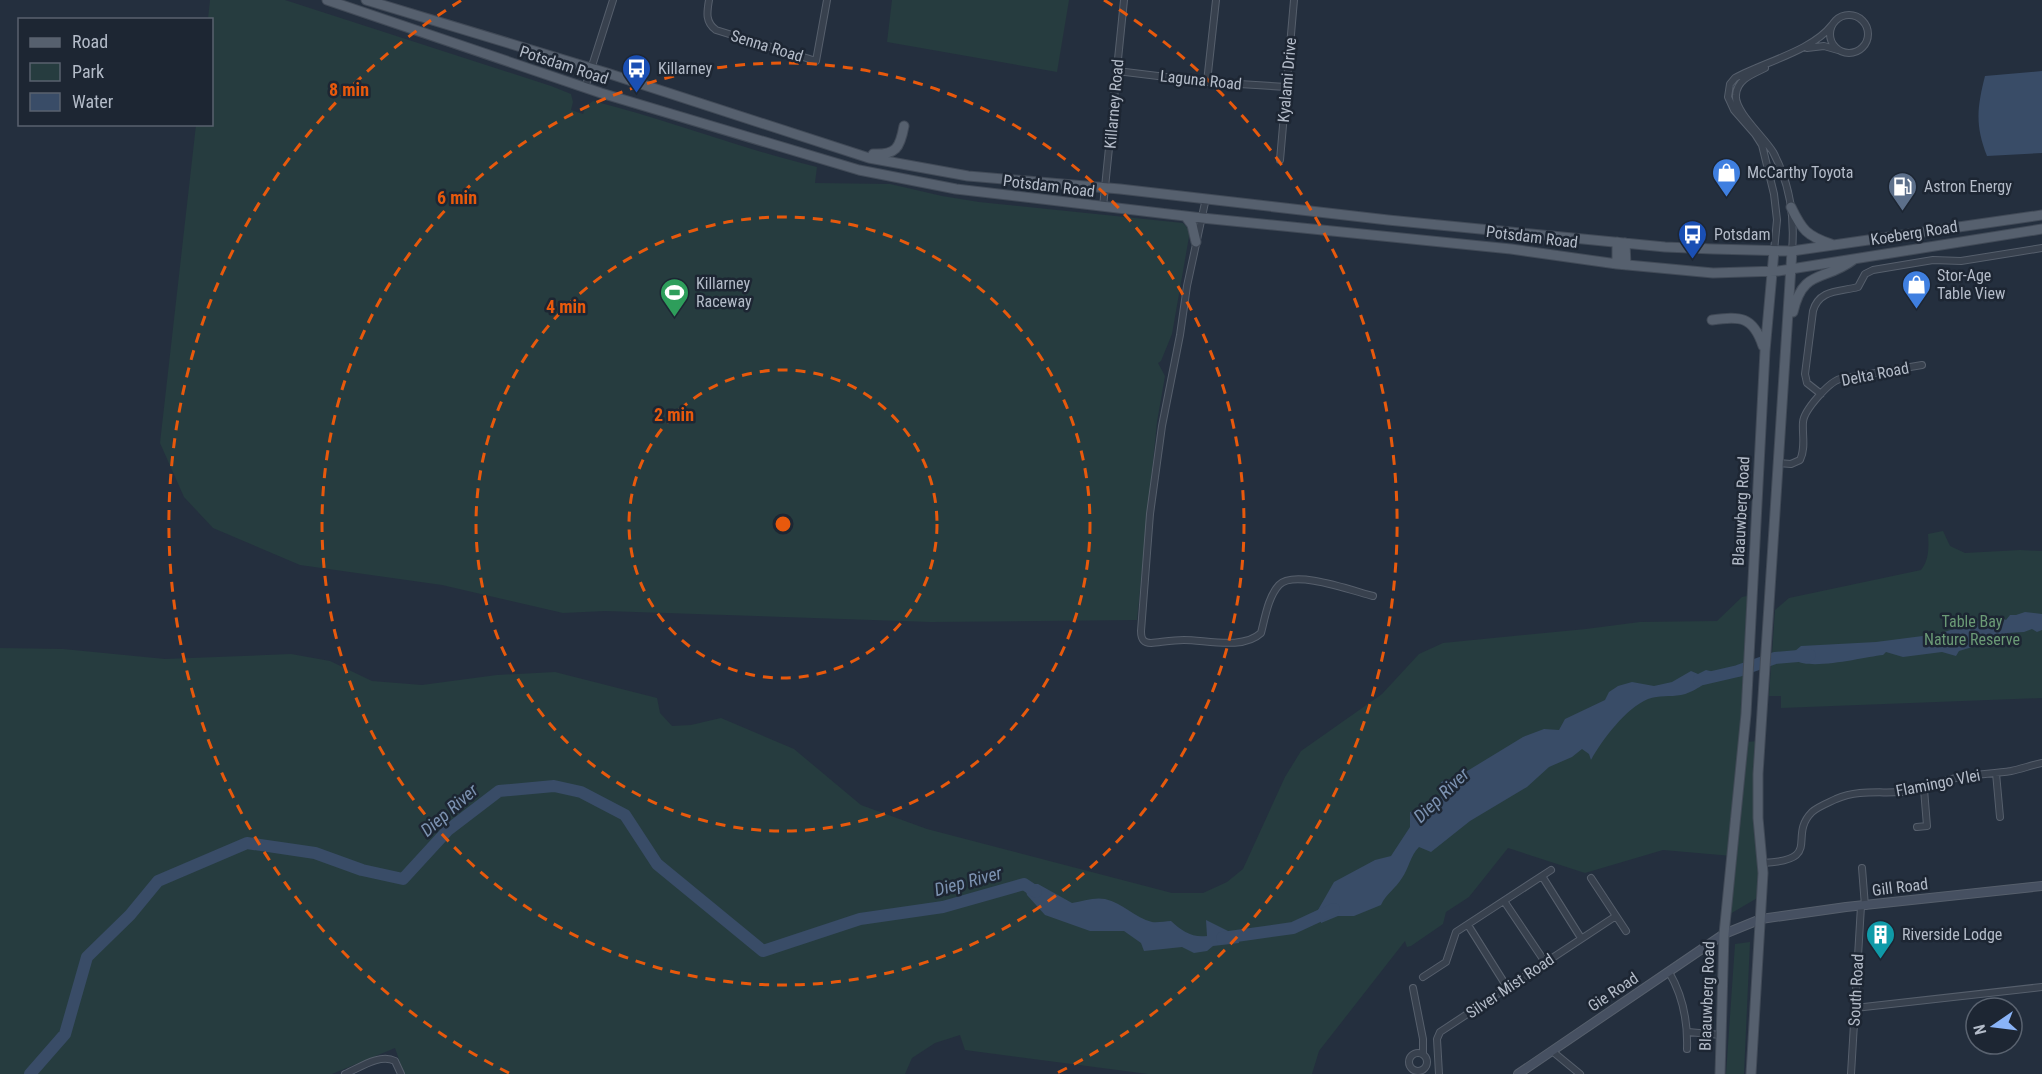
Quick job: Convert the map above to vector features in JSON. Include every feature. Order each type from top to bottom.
[{"type":"main road","name":"Potsdam Road","points":[[327,0],[585,88],[878,175],[956,189],[1186,217],[1511,249],[1621,264],[1713,273],[1771,272],[1791,269]]},
{"type":"main road","name":"Potsdam Road","points":[[366,0],[592,68],[869,158],[935,172],[1014,181],[1105,187],[1388,220],[1665,247],[1792,251]]},
{"type":"main road","points":[[846,151],[890,153],[900,145],[904,126]]},
{"type":"main road","points":[[1791,207],[1805,232],[1813,238],[1834,245]]},
{"type":"main road","name":"Koeberg Road","points":[[1792,251],[2042,215]]},
{"type":"main road","points":[[1186,217],[1192,225],[1196,242]]},
{"type":"main road","name":"Koeberg Road","points":[[1791,269],[2042,229]]},
{"type":"main road","points":[[1621,242],[1621,264]]},
{"type":"main road","name":"Blaauwberg Road","points":[[1719,1074],[1724,934],[1746,714],[1764,351],[1774,251]]},
{"type":"main road","name":"Blaauwberg Road","points":[[1751,1074],[1763,863],[1757,792],[1792,251]]},
{"type":"main road","points":[[1788,335],[1796,300],[1804,285],[1856,258]]},
{"type":"main road","points":[[1712,320],[1734,318],[1749,322],[1758,331],[1764,351]]},
{"type":"street","points":[[585,88],[613,0]]},
{"type":"street","name":"Senna Road","points":[[709,0],[708,21],[716,30],[816,61],[827,0]]},
{"type":"street","name":"Killarney Road","points":[[1103,207],[1124,0]]},
{"type":"street","points":[[1207,82],[1216,0]]},
{"type":"street","name":"Kyalami Drive","points":[[1280,160],[1294,0]]},
{"type":"street","points":[[1851,15],[1860,19],[1867,30],[1867,38],[1861,48],[1850,53],[1824,46],[1809,47],[1748,77],[1738,86],[1736,94],[1727,93],[1735,78],[1813,42],[1827,32],[1832,25],[1840,17],[1851,15]]},
{"type":"street","points":[[1832,25],[1830,38],[1838,50]]},
{"type":"street","name":"Laguna Road","points":[[1117,71],[1207,82],[1286,87]]},
{"type":"street","name":"Blaauwberg Road","points":[[1727,93],[1734,111],[1762,145],[1776,207],[1774,251]]},
{"type":"street","name":"Blaauwberg Road","points":[[1736,94],[1742,113],[1773,152],[1787,189],[1791,207],[1792,251]]},
{"type":"street","points":[[1206,198],[1162,426],[1150,514],[1142,639],[1146,643],[1183,640],[1231,642],[1255,637],[1261,633],[1276,590],[1283,581],[1291,579],[1315,581],[1373,596]]},
{"type":"street","points":[[1821,394],[1805,379],[1814,306],[1827,293],[1855,288],[1860,285],[1866,272],[1873,270],[1936,260],[1961,261],[2042,248]]},
{"type":"street","name":"Delta Road","points":[[1778,464],[1791,464],[1800,460],[1803,452],[1804,417],[1832,382],[1922,365]]},
{"type":"street","name":"Flamingo Vlei","points":[[1763,863],[1798,855],[1801,852],[1804,830],[1809,817],[1822,806],[1842,797],[1856,792],[1895,793],[1924,789],[1957,777],[1995,773],[2042,763]]},
{"type":"street","points":[[1995,773],[2000,817]]},
{"type":"street","points":[[1917,827],[1927,826],[1924,789]]},
{"type":"street","name":"South Road","points":[[1851,1074],[1863,906],[1862,868]]},
{"type":"street","points":[[1423,977],[1446,962],[1454,934],[1551,870]]},
{"type":"street","points":[[1542,876],[1581,938]]},
{"type":"street","points":[[1591,878],[1626,931]]},
{"type":"street","name":"Gill Road","points":[[1724,934],[1761,919],[2042,886]]},
{"type":"street","points":[[1504,901],[1545,962]]},
{"type":"street","name":"Silver Mist Road","points":[[1439,1074],[1438,1034],[1616,916]]},
{"type":"street","points":[[1468,925],[1507,987]]},
{"type":"street","name":"Gie Road","points":[[1518,1074],[1724,934]]},
{"type":"street","points":[[1669,972],[1680,992],[1688,1032],[1687,1049]]},
{"type":"street","points":[[1856,1008],[2042,987]]},
{"type":"street","points":[[1413,988],[1423,1040],[1423,1054],[1427,1059],[1425,1068],[1410,1072],[1410,1058],[1414,1054],[1423,1054]]},
{"type":"street","points":[[1688,1032],[1720,1035]]},
{"type":"street","points":[[1552,1050],[1580,1074]]},
{"type":"street","points":[[345,1074],[377,1060],[388,1058],[395,1061],[401,1074]]},
{"type":"green space","name":"Killarney Raceway","points":[[210,0],[285,0],[551,86],[571,94],[573,102],[571,110],[583,114],[586,106],[593,101],[817,167],[815,183],[890,184],[979,202],[1183,223],[1190,231],[1172,334],[1161,361],[1158,363],[1165,376],[1157,422],[1137,620],[931,622],[605,611],[563,613],[442,585],[300,565],[213,528],[184,497],[160,443],[196,126],[213,126],[213,18],[208,18]]},
{"type":"green space","points":[[892,0],[1069,0],[1057,72],[887,42]]},
{"type":"green space","name":"Table Bay Nature Reserve","points":[[1943,531],[1950,546],[1965,553],[2042,551],[2042,698],[1781,708],[1781,696],[1769,696],[1775,610],[1789,598],[1921,570],[1927,558],[1928,534]]},
{"type":"green space","points":[[1752,595],[1732,856],[1663,850],[1585,873],[1508,848],[1469,897],[1446,912],[1443,924],[1411,946],[1407,947],[1405,941],[1319,1051],[1312,1074],[1148,1074],[965,1050],[960,1035],[935,1043],[912,1058],[905,1074],[404,1074],[395,1048],[332,1074],[0,1074],[0,648],[63,649],[165,659],[291,654],[330,661],[372,681],[422,685],[497,675],[555,672],[657,698],[660,713],[672,726],[691,725],[721,718],[794,749],[861,805],[927,829],[1172,893],[1203,893],[1227,882],[1243,869],[1285,777],[1301,751],[1382,694],[1419,654],[1443,643],[1640,622],[1717,621],[1742,597]]},
{"type":"green space","points":[[1758,741],[1759,897],[1730,914],[1746,742]]},
{"type":"green space","points":[[1750,942],[1744,1074],[1726,1074],[1735,944]]},
{"type":"water","points":[[2042,71],[2042,153],[1987,156],[1979,126],[1980,98],[1985,76]]},
{"type":"water","points":[[2025,612],[2042,614],[2042,630],[2037,632],[2032,629],[2007,633],[2005,638],[1981,641],[1979,645],[1959,651],[1956,656],[1942,652],[1903,657],[1886,652],[1883,655],[1825,664],[1803,663],[1795,660],[1795,651],[1801,646],[1876,642],[1938,634],[1963,626],[1974,626],[1976,621],[1998,616],[2006,620],[2010,615]]},
{"type":"water","points":[[1706,670],[1714,672],[1704,684],[1695,690],[1681,695],[1648,699],[1631,710],[1608,734],[1591,760],[1589,754],[1582,749],[1572,757],[1549,767],[1527,787],[1470,821],[1431,852],[1419,847],[1402,878],[1381,905],[1354,916],[1338,916],[1321,923],[1318,910],[1334,882],[1375,860],[1391,856],[1410,827],[1410,812],[1428,808],[1441,797],[1441,782],[1459,776],[1523,737],[1544,729],[1559,730],[1565,719],[1605,700],[1609,692],[1618,686],[1632,682],[1654,686],[1672,682],[1691,671],[1698,674]]},
{"type":"water","points":[[1024,884],[1038,884],[1072,903],[1105,899],[1146,920],[1171,921],[1183,931],[1197,936],[1207,936],[1206,920],[1238,936],[1239,943],[1213,946],[1207,951],[1194,953],[1182,947],[1144,951],[1141,943],[1124,931],[1090,931],[1045,915],[1027,895]]},
{"type":"waterway","name":"Diep River","points":[[1699,680],[1738,671],[1775,658],[1810,655]]},
{"type":"waterway","name":"Diep River","points":[[30,1074],[65,1034],[87,957],[130,915],[158,881],[247,843],[315,853],[362,870],[403,879],[448,830],[499,791],[554,786],[581,792],[625,815],[657,864],[763,951],[860,919],[943,907],[1024,884],[1036,892]]},
{"type":"waterway","name":"Diep River","points":[[1222,938],[1293,928],[1334,909]]},
{"type":"place","name":"Killarney","points":[[637,94]]},
{"type":"place","name":"McCarthy Toyota","points":[[1726,198]]},
{"type":"place","name":"Astron Energy","points":[[1903,212]]},
{"type":"place","name":"Potsdam","points":[[1693,260]]},
{"type":"place","name":"Stor-Age Table View","points":[[1916,310]]},
{"type":"place","name":"Killarney Raceway","points":[[675,318]]},
{"type":"place","name":"Riverside Lodge","points":[[1881,960]]}]
